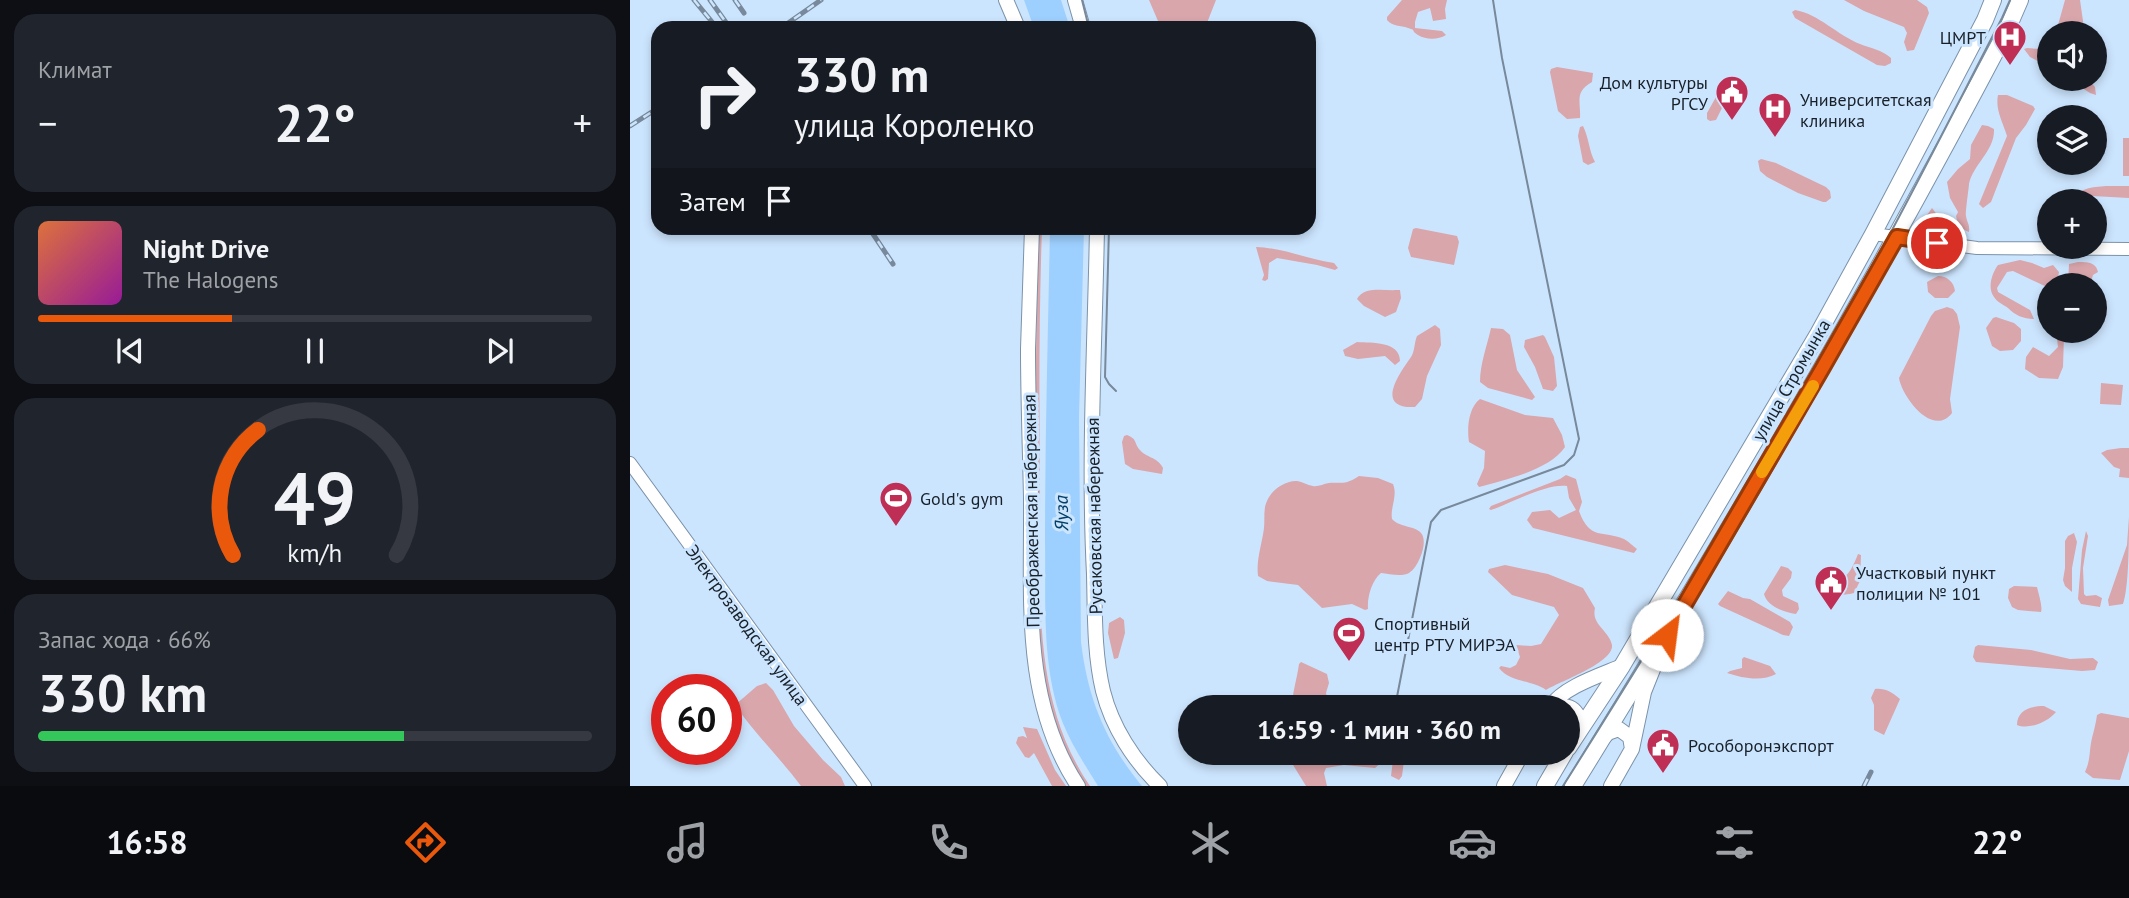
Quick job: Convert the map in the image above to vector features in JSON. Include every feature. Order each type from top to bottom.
[{"type":"main road","points":[[1006,0],[1015,21]]},
{"type":"main road","points":[[1075,0],[1081,21]]},
{"type":"main road","name":"улица Стромынка","points":[[1580,729],[1622,666],[1824,323],[1873,234],[1993,0]]},
{"type":"main road","name":"улица Стромынка","points":[[1573,786],[1667,635],[1822,369],[1897,237],[2007,30],[2020,0]]},
{"type":"main road","name":"Преображенская набережная","points":[[1032,235],[1028,351],[1033,651],[1041,702],[1048,725],[1058,751],[1078,786]]},
{"type":"main road","name":"Русаковская набережная","points":[[1097,235],[1092,520],[1097,651],[1108,707],[1127,746],[1160,786]]},
{"type":"main road","points":[[1611,786],[1632,750],[1644,692],[1667,635]]},
{"type":"main road","points":[[1563,695],[1622,666]]},
{"type":"main road","points":[[1580,719],[1583,724]]},
{"type":"main road","points":[[1602,739],[1608,733],[1619,729],[1630,737],[1632,750]]},
{"type":"main road","points":[[1504,786],[1516,765]]},
{"type":"main road","name":"улица Стромынка","points":[[1545,786],[1558,765]]},
{"type":"street","points":[[1873,234],[1977,248],[2129,249]]},
{"type":"street","name":"Электрозаводская улица","points":[[630,463],[865,786]]},
{"type":"shaded area","points":[[1149,0],[1216,0],[1208,21],[1158,21]]},
{"type":"shaded area","points":[[1402,0],[1447,0],[1446,19],[1433,21],[1430,8],[1418,12],[1415,22],[1415,28],[1442,31],[1446,35],[1436,39],[1425,38],[1413,30],[1389,22],[1387,17]]},
{"type":"shaded area","points":[[1844,0],[1917,0],[1927,7],[1929,13],[1914,50],[1907,51],[1904,42],[1907,33],[1904,27]]},
{"type":"shaded area","points":[[2065,0],[2080,0],[2083,21],[2059,21]]},
{"type":"shaded area","points":[[1795,10],[1812,16],[1852,40],[1884,53],[1891,58],[1891,63],[1885,66],[1877,65],[1795,18],[1792,12]]},
{"type":"shaded area","points":[[2024,49],[2037,49],[2037,61],[2030,57]]},
{"type":"shaded area","points":[[1557,67],[1593,73],[1592,82],[1581,94],[1580,118],[1567,119],[1558,111],[1550,72]]},
{"type":"shaded area","points":[[1720,95],[1725,98],[1725,102],[1716,120],[1710,121],[1707,119],[1707,113]]},
{"type":"shaded area","points":[[1998,95],[2007,95],[2035,109],[2016,138],[1991,202],[1983,208],[1979,204],[2007,136],[1998,111]]},
{"type":"shaded area","points":[[1982,125],[1994,129],[1988,151],[1969,184],[1966,214],[1969,232],[1958,222],[1958,212],[1950,198],[1947,182],[1970,159],[1971,145]]},
{"type":"shaded area","points":[[1583,126],[1595,162],[1588,165],[1583,162],[1578,136],[1580,127]]},
{"type":"shaded area","points":[[2123,138],[2129,138],[2129,176],[2123,176]]},
{"type":"shaded area","points":[[1761,159],[1776,163],[1826,187],[1831,198],[1823,202],[1767,177],[1760,171],[1758,161]]},
{"type":"shaded area","points":[[2129,186],[2129,198],[2107,197],[2107,189],[2088,189]]},
{"type":"shaded area","points":[[1932,208],[1938,216],[1946,219],[1948,229],[1932,227],[1927,215]]},
{"type":"shaded area","points":[[1413,229],[1457,236],[1459,242],[1454,265],[1411,257],[1408,248]]},
{"type":"shaded area","points":[[1039,235],[1042,235],[1039,423],[1040,603],[1043,642],[1057,717],[1071,752],[1090,786],[1086,786],[1067,752],[1054,717],[1045,680],[1040,641],[1036,564]]},
{"type":"shaded area","points":[[1256,247],[1334,263],[1338,268],[1335,270],[1277,258],[1269,263],[1268,279],[1265,281],[1262,280],[1264,275]]},
{"type":"shaded area","points":[[2020,260],[2044,268],[2053,265],[2059,272],[2037,273],[2037,282],[2013,271],[2007,272],[1997,288],[1998,292],[2030,310],[2034,319],[2013,313],[1995,299],[1991,285],[1998,265]]},
{"type":"shaded area","points":[[2091,263],[2098,272],[2069,273],[2069,264]]},
{"type":"shaded area","points":[[1938,276],[1952,282],[1955,291],[1948,298],[1935,298],[1928,292],[1927,282]]},
{"type":"shaded area","points":[[1400,290],[1401,298],[1396,312],[1385,317],[1364,306],[1357,299],[1364,292]]},
{"type":"shaded area","points":[[1947,307],[1957,314],[1960,327],[1950,399],[1952,413],[1936,421],[1928,418],[1912,404],[1899,378],[1931,316],[1935,311]]},
{"type":"shaded area","points":[[1996,317],[2014,323],[2021,329],[2021,341],[2013,350],[2000,351],[1992,346],[1986,328]]},
{"type":"shaded area","points":[[1435,325],[1440,329],[1441,345],[1427,376],[1422,399],[1415,407],[1403,406],[1395,402],[1393,397],[1396,381],[1412,355],[1417,336]]},
{"type":"shaded area","points":[[1491,328],[1503,329],[1510,335],[1517,370],[1535,397],[1532,400],[1488,388],[1480,382]]},
{"type":"shaded area","points":[[1543,335],[1554,357],[1557,386],[1553,391],[1543,389],[1524,347],[1525,340]]},
{"type":"shaded area","points":[[1357,342],[1390,346],[1399,354],[1400,361],[1395,365],[1385,356],[1358,359],[1345,356],[1343,350]]},
{"type":"shaded area","points":[[2058,343],[2064,343],[2063,367],[2058,379],[2039,378],[2025,369],[2026,357],[2033,347],[2049,356],[2058,347]]},
{"type":"shaded area","points":[[2101,383],[2123,385],[2121,405],[2100,404]]},
{"type":"shaded area","points":[[1480,399],[1525,415],[1553,418],[1565,447],[1538,468],[1479,487],[1477,484],[1484,468],[1485,451],[1469,442],[1468,431],[1471,413]]},
{"type":"shaded area","points":[[1127,435],[1134,439],[1142,452],[1161,464],[1162,474],[1133,469],[1125,464],[1122,442]]},
{"type":"shaded area","points":[[2129,448],[2129,478],[2119,477],[2120,469],[2114,467],[2101,453]]},
{"type":"shaded area","points":[[1566,475],[1576,479],[1582,502],[1579,511],[1588,527],[1598,533],[1624,539],[1637,549],[1634,553],[1533,528],[1527,520],[1532,512],[1550,510],[1559,518],[1576,510],[1569,498],[1567,486],[1539,490],[1489,509]]},
{"type":"shaded area","points":[[1359,476],[1378,478],[1393,484],[1395,493],[1392,519],[1421,533],[1423,548],[1419,561],[1409,573],[1381,573],[1373,584],[1368,609],[1365,610],[1352,604],[1322,608],[1298,585],[1267,581],[1258,576],[1265,507],[1275,490],[1293,481],[1317,486],[1347,482]]},
{"type":"shaded area","points":[[2129,517],[2125,597],[2123,604],[2109,606],[2108,600],[2127,545]]},
{"type":"shaded area","points":[[2086,531],[2088,536],[2083,568],[2084,594],[2102,598],[2100,607],[2081,604],[2078,599]]},
{"type":"shaded area","points":[[2074,533],[2077,542],[2072,568],[2072,592],[2063,580],[2065,541]]},
{"type":"shaded area","points":[[1858,554],[1861,555],[1860,581],[1854,593],[1835,595],[1817,588],[1844,577]]},
{"type":"shaded area","points":[[1505,565],[1548,574],[1583,588],[1595,608],[1594,614],[1598,623],[1610,640],[1610,652],[1595,665],[1546,690],[1503,673],[1499,668],[1501,666],[1510,668],[1516,665],[1520,657],[1516,645],[1541,644],[1559,615],[1554,607],[1512,595],[1488,572],[1489,569]]},
{"type":"shaded area","points":[[1781,566],[1792,572],[1782,590],[1783,596],[1798,603],[1796,614],[1776,608],[1768,602],[1764,594]]},
{"type":"shaded area","points":[[2014,586],[2037,587],[2041,612],[2012,607],[2008,598],[2009,589]]},
{"type":"shaded area","points":[[1728,591],[1750,599],[1790,622],[1793,627],[1789,636],[1720,606],[1718,604]]},
{"type":"shaded area","points":[[1120,617],[1124,620],[1125,633],[1118,658],[1114,659],[1108,633],[1109,623]]},
{"type":"shaded area","points":[[1978,645],[2031,650],[2070,659],[2093,658],[2098,662],[2095,670],[2082,671],[1976,662],[1973,657]]},
{"type":"shaded area","points":[[1744,657],[1770,666],[1776,674],[1758,679],[1727,673],[1742,668]]},
{"type":"shaded area","points":[[1301,662],[1327,674],[1329,683],[1326,695],[1293,695]]},
{"type":"shaded area","points":[[766,683],[773,690],[794,726],[841,777],[845,786],[801,786],[742,715],[742,699],[757,686]]},
{"type":"shaded area","points":[[1875,689],[1888,691],[1900,699],[1884,735],[1874,730],[1874,705],[1871,698]]},
{"type":"shaded area","points":[[2044,706],[2056,712],[2038,724],[2017,725],[2022,712]]},
{"type":"shaded area","points":[[2101,713],[2129,718],[2129,751],[2120,780],[2093,778],[2085,772],[2097,715]]},
{"type":"shaded area","points":[[1023,727],[1037,729],[1055,770],[1066,786],[1052,786],[1034,753],[1029,758],[1025,757],[1016,743],[1018,737],[1027,738]]},
{"type":"shaded area","points":[[1293,765],[1344,765],[1326,768],[1324,773],[1327,786],[1306,786]]},
{"type":"shaded area","points":[[1344,765],[1378,765],[1375,768]]},
{"type":"shaded area","points":[[1392,765],[1403,765],[1399,780],[1391,776]]},
{"type":"water","points":[[1024,0],[1061,0],[1068,21],[1032,21]]},
{"type":"water","name":"Яуза","points":[[1050,235],[1084,235],[1079,418],[1081,642],[1088,682],[1100,719],[1118,753],[1142,786],[1098,786],[1066,730],[1055,699],[1046,632]]},
{"type":"tram line","points":[[1082,0],[1087,21]]},
{"type":"tram line","points":[[1397,695],[1431,522],[1441,510],[1564,465],[1574,455],[1579,439],[1502,58],[1493,0]]},
{"type":"tram line","points":[[1563,786],[1682,594],[1836,333],[2010,0]]},
{"type":"tram line","points":[[1109,235],[1105,377],[1116,391]]},
{"type":"railway","points":[[694,0],[711,21]]},
{"type":"railway","points":[[710,0],[725,21]]},
{"type":"railway","points":[[735,0],[744,13]]},
{"type":"railway","points":[[791,21],[821,0]]},
{"type":"railway","points":[[630,126],[651,112]]},
{"type":"railway","points":[[874,235],[893,264]]},
{"type":"railway","points":[[1864,786],[1871,772]]},
{"type":"slow traffic","points":[[1762,472],[1813,386]]},
{"type":"place","name":"ЦМРТ","points":[[2010,67]]},
{"type":"place","name":"Дом культуры РГСУ","points":[[1732,122]]},
{"type":"place","name":"Университетская клиника","points":[[1775,139]]},
{"type":"place","name":"Gold's gym","points":[[896,528]]},
{"type":"place","name":"Участковый пункт полиции № 101","points":[[1831,612]]},
{"type":"place","name":"Спортивный центр РТУ МИРЭА","points":[[1349,663]]},
{"type":"place","name":"Рособоронэкспорт","points":[[1663,775]]},
{"type":"route","points":[[1667,635],[1897,237],[1937,243]]}]
